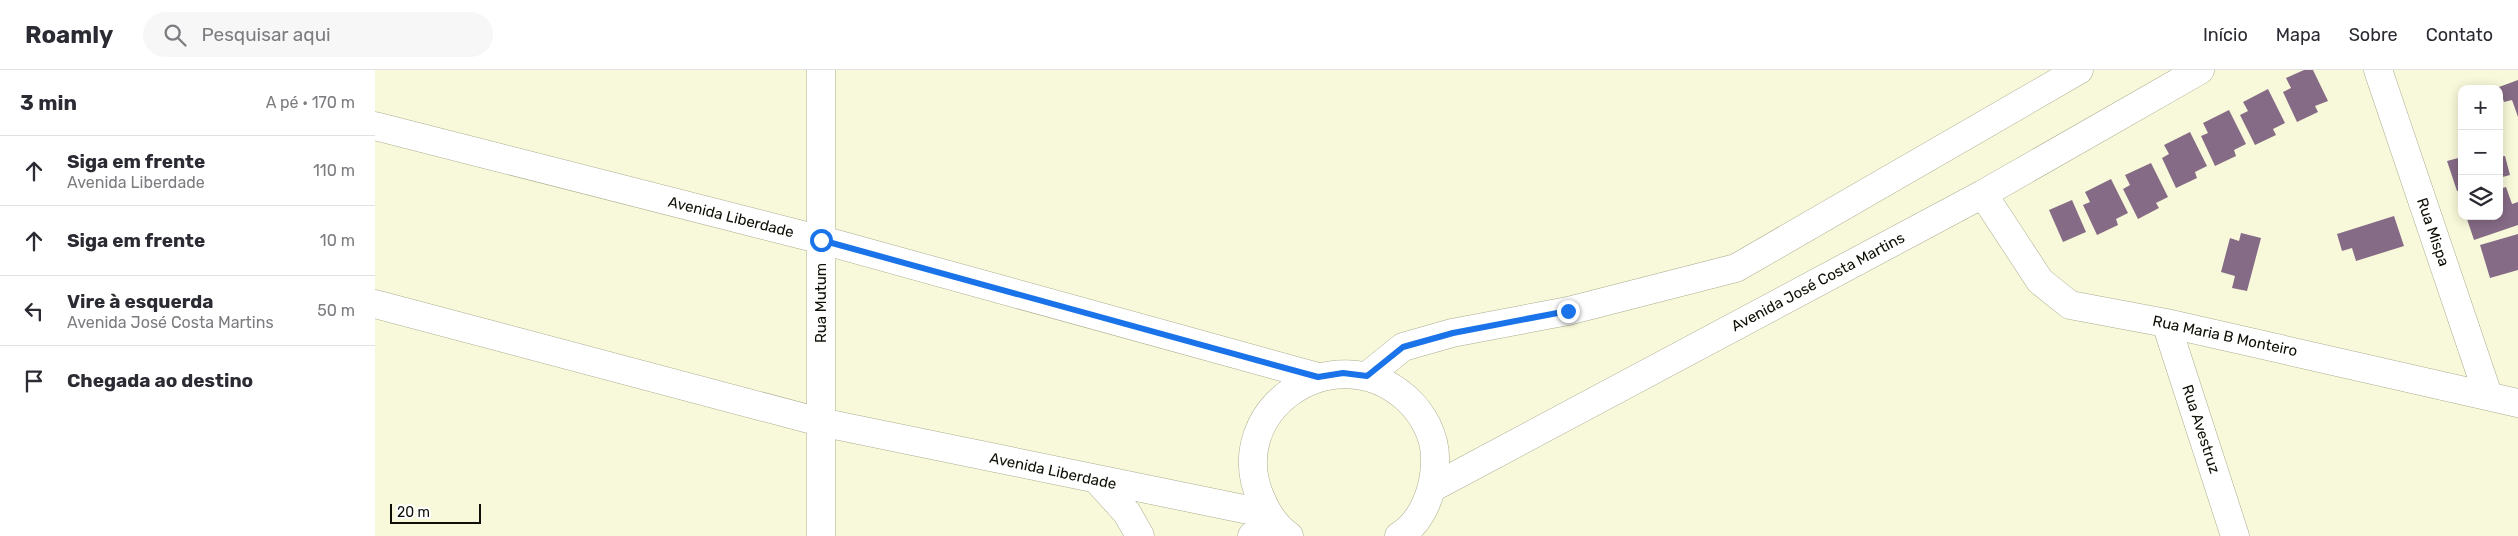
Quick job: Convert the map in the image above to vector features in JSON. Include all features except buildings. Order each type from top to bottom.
[{"type":"street","name":"Rua Mutum","points":[[821,70],[821,536]]},
{"type":"street","points":[[1367,376],[1403,347],[1453,333],[1568,311],[1736,268],[2079,70]]},
{"type":"street","name":"Avenida José Costa Martins","points":[[1432,488],[1983,194],[2169,77],[2200,70]]},
{"type":"street","name":"Rua Mispa","points":[[2378,70],[2488,395]]},
{"type":"street","name":"Avenida Liberdade","points":[[375,126],[821,240],[1318,377]]},
{"type":"street","name":"Rua Maria B Monteiro","points":[[1983,194],[2040,281],[2070,304],[2166,323],[2518,403]]},
{"type":"street","name":"Avenida Liberdade","points":[[375,304],[820,422],[1098,481],[1278,525]]},
{"type":"street","name":"Rua Avestruz","points":[[2166,323],[2235,536]]},
{"type":"street","points":[[1252,536],[1278,525],[1256,489],[1252,460],[1258,433],[1271,408],[1292,389],[1318,377],[1343,373],[1367,376],[1394,387],[1415,406],[1430,431],[1435,459],[1432,488],[1421,513],[1399,536]]},
{"type":"street","points":[[1098,481],[1127,513],[1140,536]]},
{"type":"route","points":[[821,240],[1318,377],[1343,373],[1367,376],[1403,347],[1453,333],[1568,311]]}]
